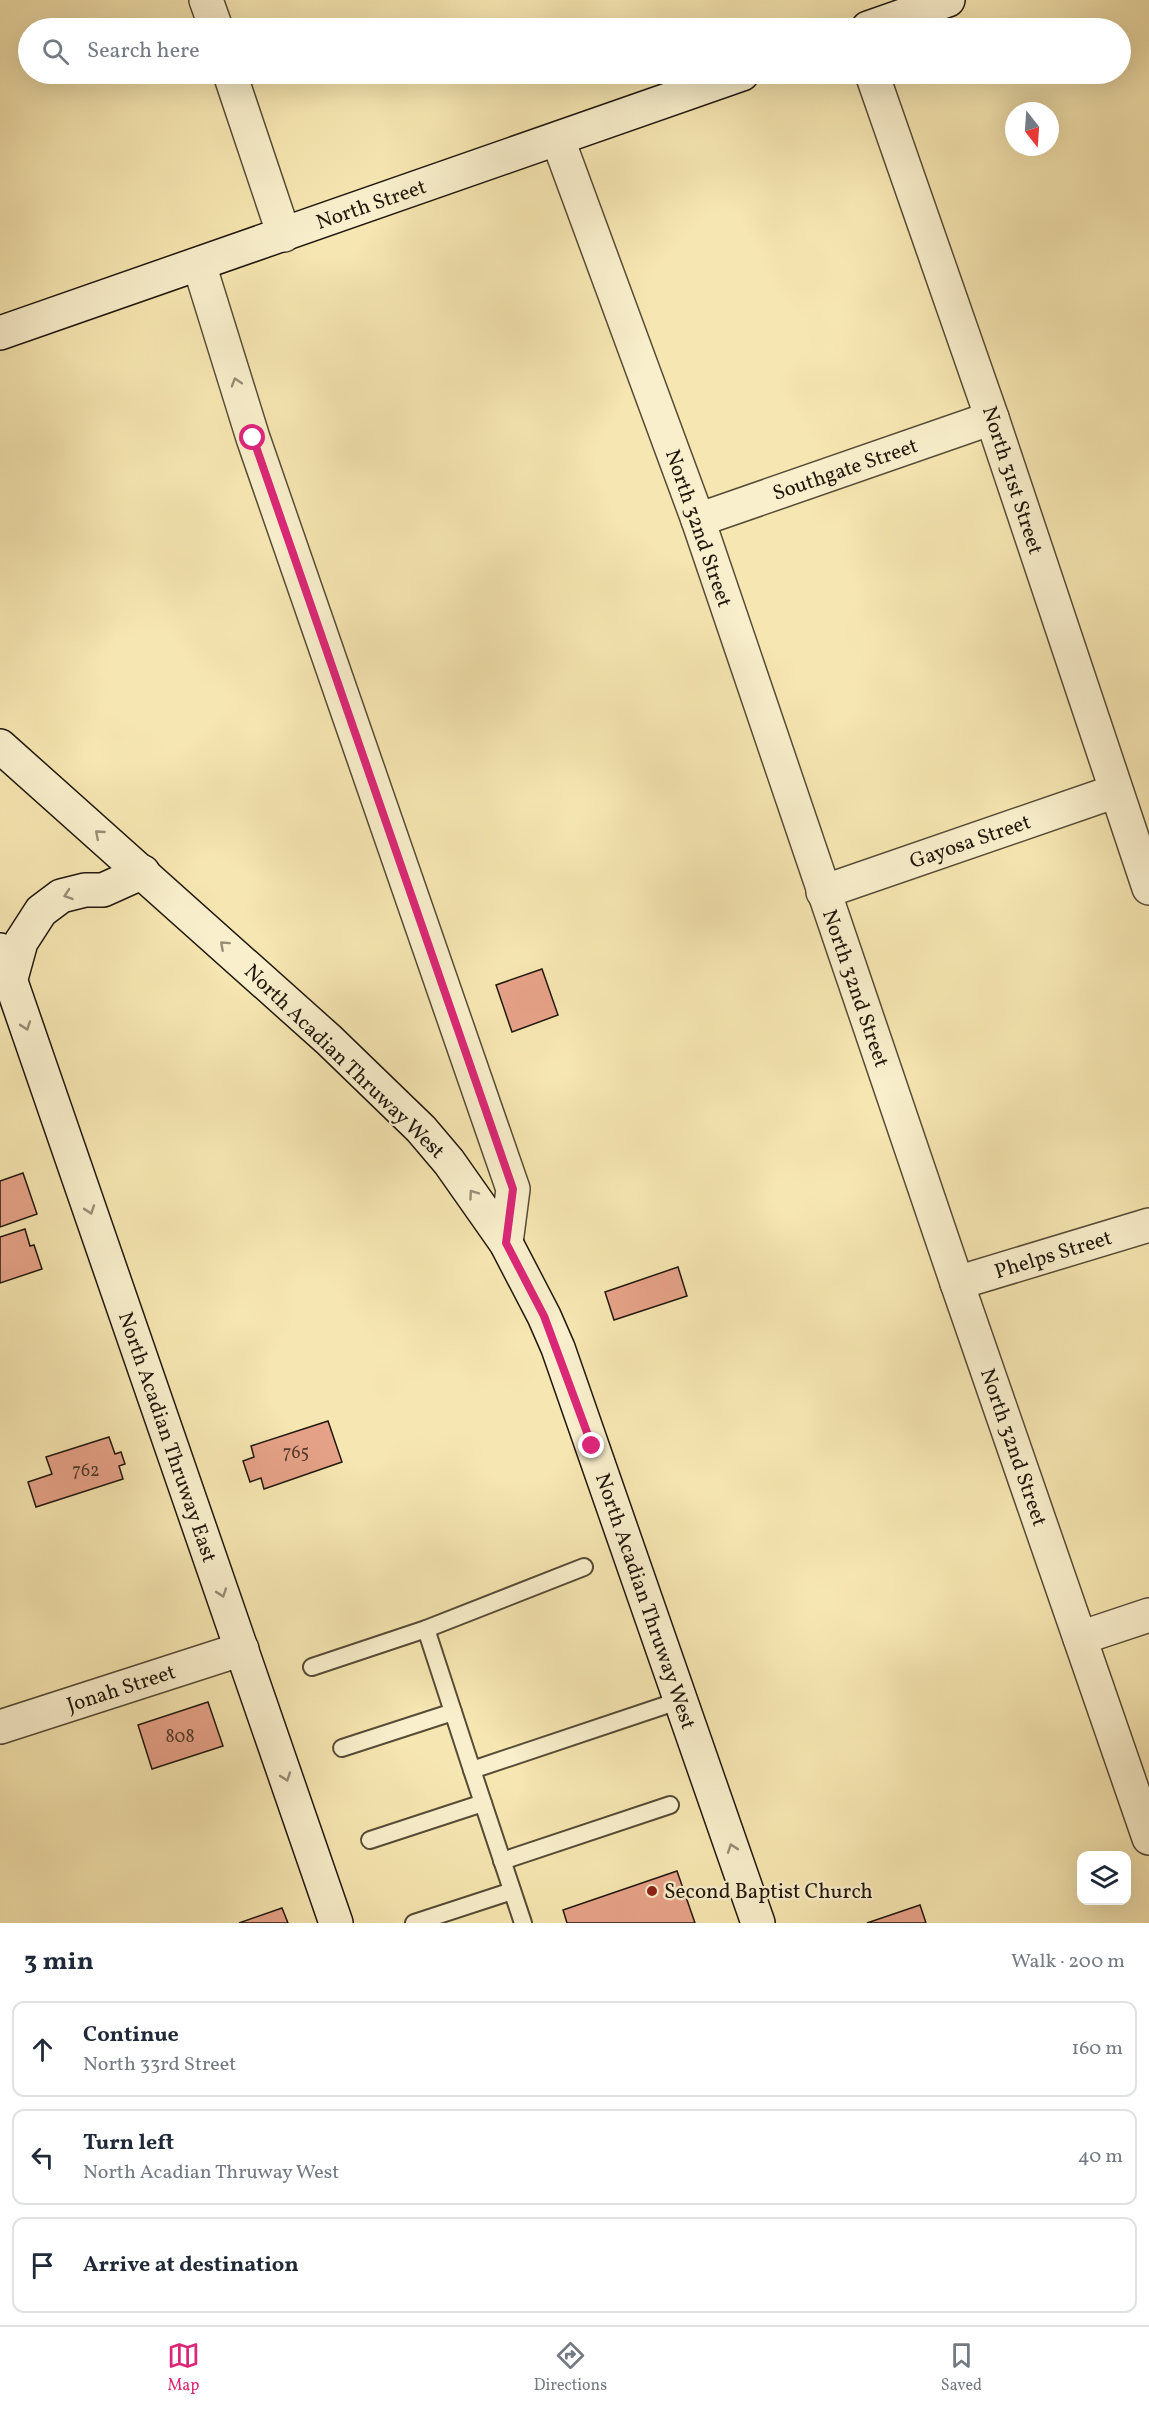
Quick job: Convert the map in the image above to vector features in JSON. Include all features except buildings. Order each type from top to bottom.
[{"type":"street","points":[[206,0],[212,18]]},
{"type":"street","points":[[894,18],[939,1]]},
{"type":"street","points":[[234,84],[284,235]]},
{"type":"street","name":"North Street","points":[[0,333],[714,84]]},
{"type":"street","name":"North 31st Street","points":[[875,84],[992,418],[1149,888]]},
{"type":"street","name":"North 32nd Street","points":[[558,140],[698,520],[957,1283],[1149,1838]]},
{"type":"street","points":[[199,264],[253,438],[513,1189],[506,1243]]},
{"type":"street","name":"Southgate Street","points":[[698,520],[992,418]]},
{"type":"street","name":"North Acadian Thruway West","points":[[0,746],[329,1040],[421,1129],[449,1161],[506,1243],[558,1348],[758,1923]]},
{"type":"street","name":"Gayosa Street","points":[[824,892],[1116,791]]},
{"type":"street","points":[[10,982],[21,942],[41,911],[61,896],[85,890],[103,890],[143,872]]},
{"type":"street","name":"North Acadian Thruway East","points":[[0,950],[336,1923]]},
{"type":"street","name":"Phelps Street","points":[[957,1283],[1149,1225]]},
{"type":"street","points":[[1080,1638],[1149,1615]]},
{"type":"street","name":"Jonah Street","points":[[0,1727],[242,1649]]},
{"type":"lane","points":[[312,1667],[426,1629],[584,1567]]},
{"type":"lane","points":[[426,1629],[523,1923]]},
{"type":"lane","points":[[472,1770],[681,1700]]},
{"type":"lane","points":[[342,1748],[453,1712]]},
{"type":"lane","points":[[370,1839],[483,1803]]},
{"type":"lane","points":[[502,1862],[670,1806]]},
{"type":"lane","points":[[414,1923],[512,1891]]},
{"type":"place","name":"Second Baptist Church","points":[[652,1891]]},
{"type":"route","points":[[253,438],[513,1189],[506,1243],[558,1348],[592,1446]]}]
